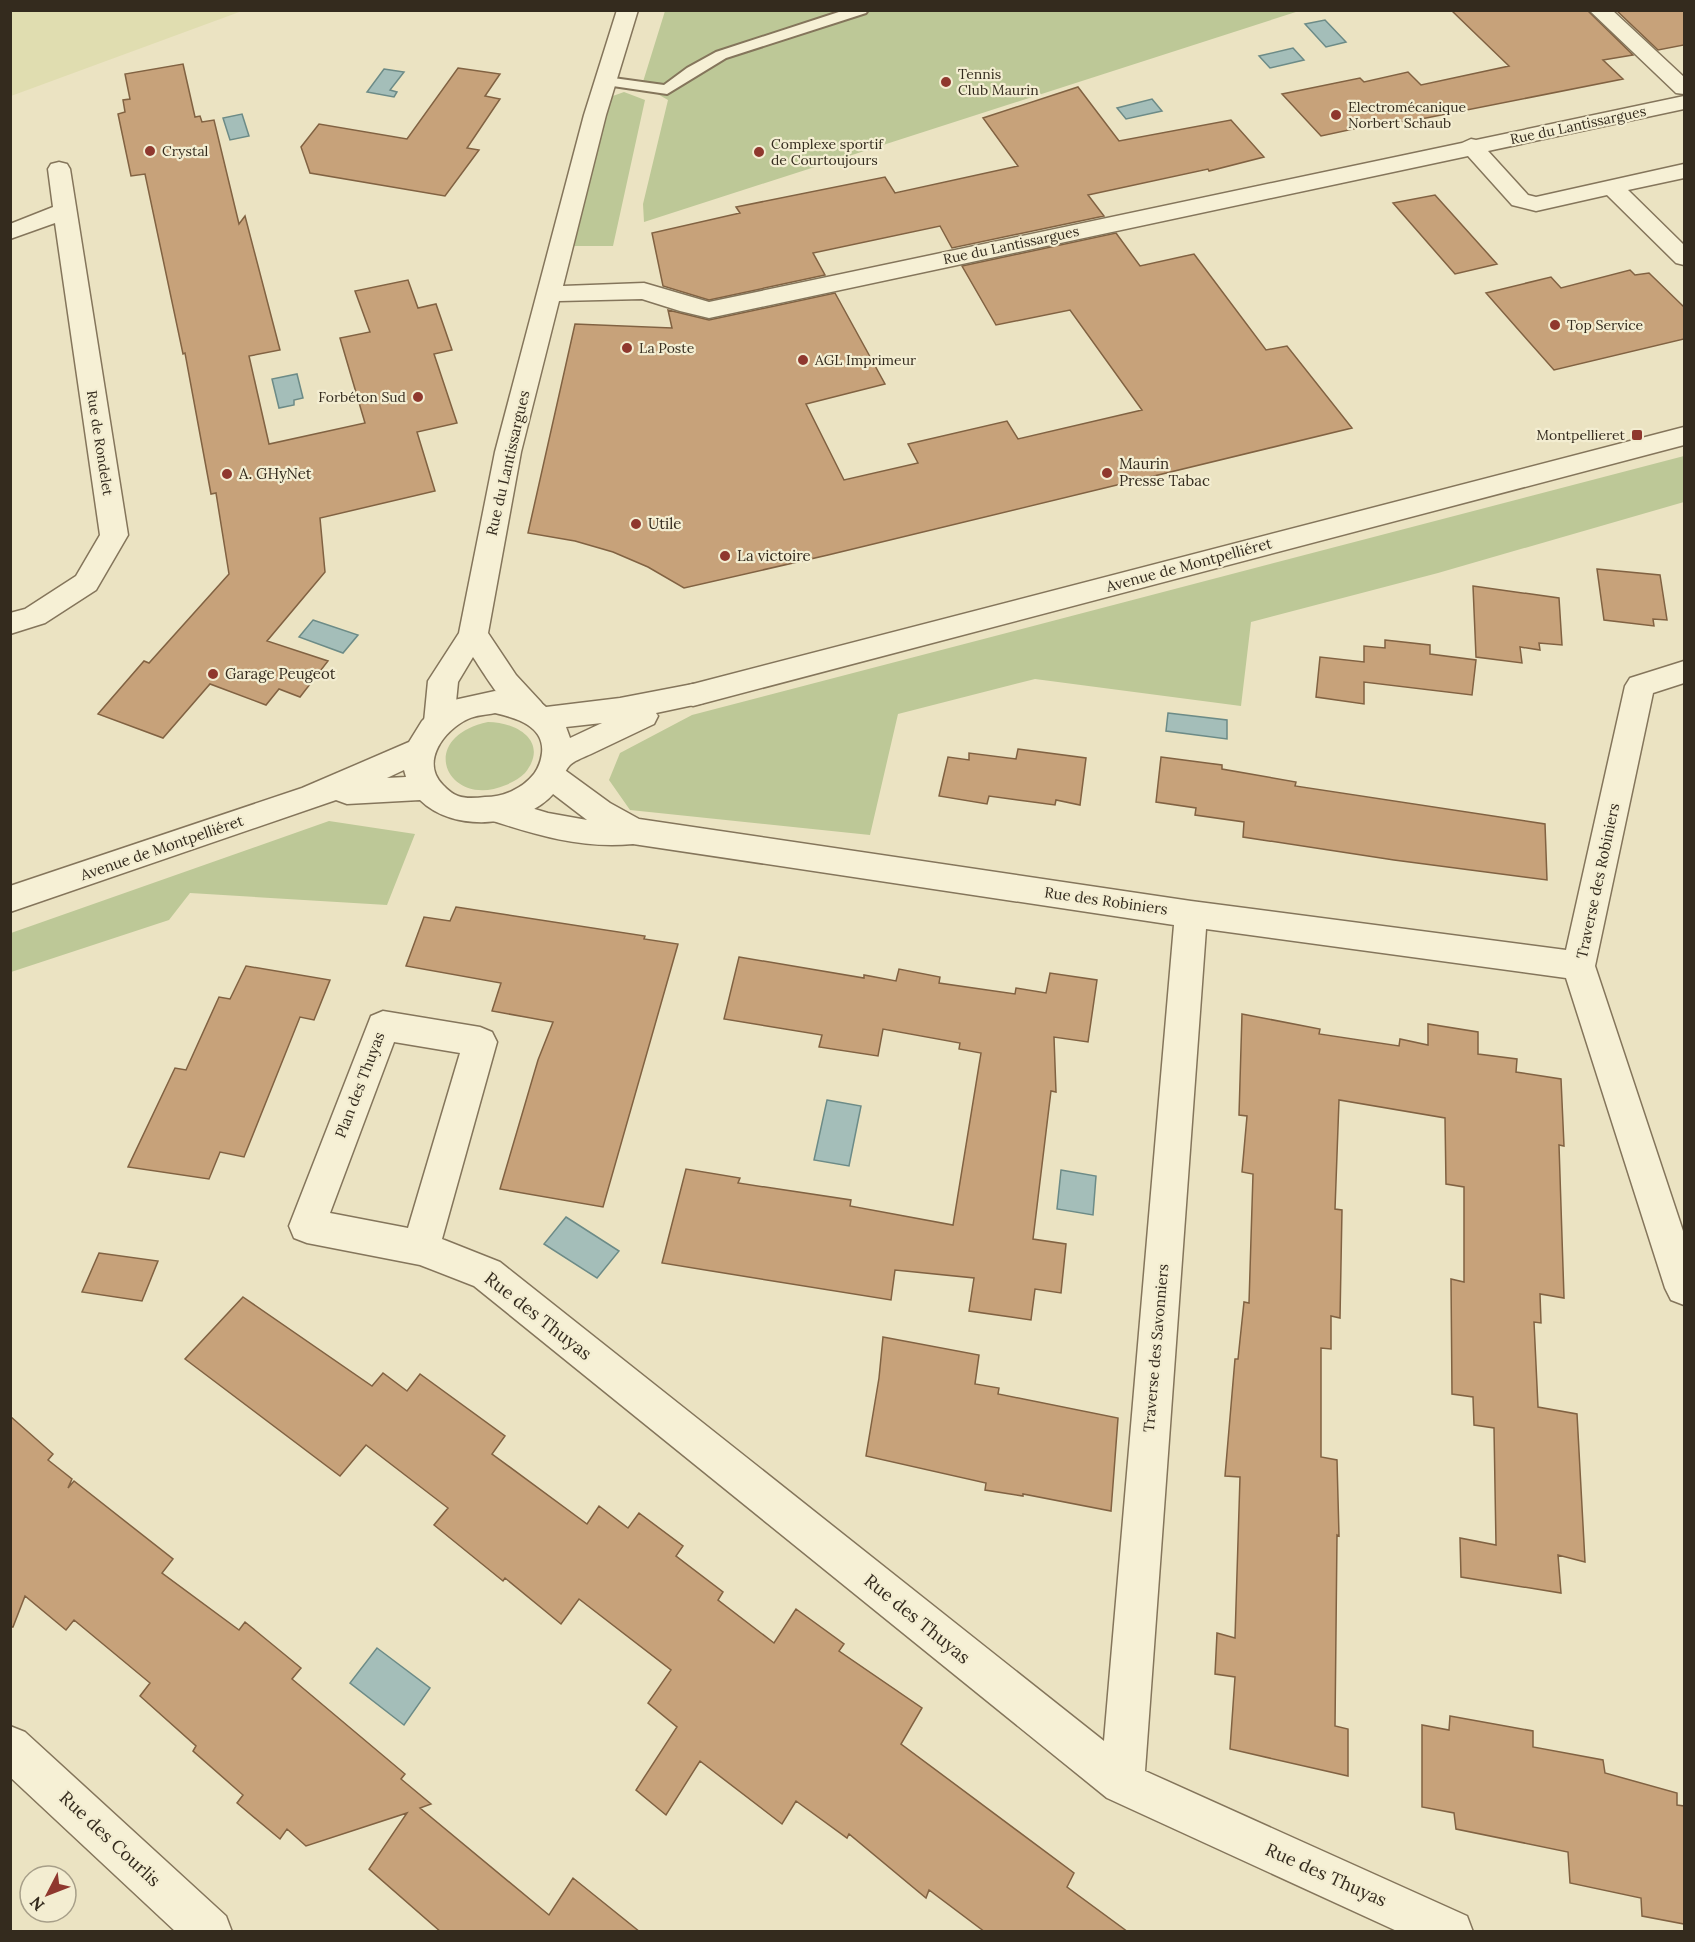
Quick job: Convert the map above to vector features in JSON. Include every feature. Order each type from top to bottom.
[{"type":"street","name":"Rue du Lantissargues","points":[[439,722],[443,681],[473,634],[508,452],[589,138],[628,10]]},
{"type":"street","points":[[1599,10],[1684,88]]},
{"type":"street","name":"Rue du Lantissargues","points":[[550,294],[644,291],[709,310],[1471,146],[1684,103]]},
{"type":"street","points":[[1471,146],[1520,200],[1536,204],[1684,171]]},
{"type":"street","name":"Rue de Rondelet","points":[[10,624],[35,616],[86,583],[114,535],[59,169]]},
{"type":"street","points":[[1613,188],[1684,258]]},
{"type":"street","points":[[10,232],[64,211]]},
{"type":"street","name":"Avenue de Montpelliéret","points":[[537,714],[620,709],[693,695],[1684,436]]},
{"type":"street","points":[[473,634],[506,683],[537,714],[553,730],[558,743],[554,766],[538,791],[520,802],[498,810],[477,812],[456,808],[439,800],[426,788],[417,764],[419,751],[427,735],[439,722],[456,711],[474,705],[504,703],[537,714]]},
{"type":"street","name":"Traverse des Robiniers","points":[[1684,672],[1640,686],[1579,966],[1684,1288]]},
{"type":"street","name":"Avenue de Montpelliéret","points":[[554,766],[626,722],[693,695]]},
{"type":"street","name":"Avenue de Montpelliéret","points":[[10,899],[313,797],[419,751]]},
{"type":"street","name":"Rue des Robiniers","points":[[554,766],[599,812],[633,831]]},
{"type":"street","name":"Avenue de Montpelliéret","points":[[313,797],[361,790],[426,788]]},
{"type":"street","name":"Rue des Robiniers","points":[[498,810],[545,826],[606,835],[633,831],[1191,914],[1579,966]]},
{"type":"street","name":"Traverse des Savonniers","points":[[1122,1783],[1191,914]]},
{"type":"street","name":"Plan des Thuyas","points":[[383,1026],[480,1042],[421,1248],[307,1226],[383,1026]]},
{"type":"street","name":"Rue des Thuyas","points":[[421,1248],[487,1274],[1122,1783],[1451,1932]]},
{"type":"street","name":"Rue des Courlis","points":[[10,1748],[210,1932]]},
{"type":"lane","points":[[606,81],[667,90],[692,71],[721,55],[861,10]]},
{"type":"shaded area","points":[[11,10],[242,10],[242,11],[11,96]]},
{"type":"green space","name":"Complexe sportif de Courtoujours","points":[[665,11],[1299,11],[644,222],[643,204],[668,100],[642,85]]},
{"type":"green space","points":[[624,92],[645,100],[613,246],[572,246],[610,97]]},
{"type":"green space","points":[[1684,456],[1684,502],[1438,573],[1251,622],[1241,706],[1035,679],[898,714],[870,835],[630,810],[609,780],[620,753],[692,715]]},
{"type":"green space","points":[[488,722],[510,726],[527,736],[534,752],[532,762],[523,775],[506,785],[486,790],[468,788],[455,780],[448,769],[446,756],[451,742],[465,730]]},
{"type":"green space","points":[[329,821],[415,834],[387,905],[190,893],[169,920],[11,972],[11,933]]},
{"type":"water","points":[[1325,20],[1346,42],[1326,47],[1305,24]]},
{"type":"water","points":[[1293,48],[1304,60],[1270,68],[1259,56]]},
{"type":"water","points":[[384,69],[404,72],[390,90],[397,92],[394,97],[367,92]]},
{"type":"water","points":[[1152,99],[1162,111],[1126,119],[1117,108]]},
{"type":"water","points":[[242,114],[249,136],[230,140],[223,118]]},
{"type":"water","points":[[297,374],[303,398],[294,400],[294,405],[279,408],[272,379]]},
{"type":"water","points":[[313,620],[358,635],[343,653],[299,637]]},
{"type":"water","points":[[1168,713],[1227,720],[1227,739],[1166,731]]},
{"type":"water","points":[[827,1100],[861,1106],[849,1166],[814,1160]]},
{"type":"water","points":[[1061,1170],[1096,1176],[1093,1215],[1057,1209]]},
{"type":"water","points":[[566,1217],[619,1251],[597,1278],[544,1244]]},
{"type":"water","points":[[377,1648],[430,1688],[404,1725],[350,1683]]},
{"type":"building","points":[[1451,10],[1587,10],[1633,55],[1603,60],[1623,79],[1406,122],[1395,120],[1321,136],[1282,94],[1360,78],[1364,82],[1408,72],[1421,85],[1509,66]]},
{"type":"building","points":[[1616,10],[1684,10],[1684,45],[1658,50]]},
{"type":"building","points":[[183,64],[195,117],[200,116],[202,122],[214,120],[239,224],[245,216],[280,350],[249,356],[269,444],[365,423],[340,338],[370,332],[355,291],[408,280],[418,308],[436,304],[452,350],[434,354],[457,423],[417,432],[435,491],[320,518],[325,572],[267,641],[328,661],[300,697],[279,689],[266,705],[210,684],[163,738],[98,714],[144,661],[149,663],[229,574],[216,493],[211,494],[185,353],[183,354],[145,174],[131,176],[118,114],[125,112],[123,100],[130,99],[125,74]]},
{"type":"building","points":[[458,68],[500,74],[485,96],[500,99],[467,148],[479,150],[445,196],[310,173],[301,147],[319,124],[407,139]]},
{"type":"building","points":[[1078,87],[1119,141],[1231,120],[1264,157],[1209,171],[1208,169],[1088,195],[1104,216],[952,248],[940,226],[813,253],[825,275],[709,300],[663,286],[652,233],[740,213],[736,207],[885,177],[895,193],[1018,166],[983,118]]},
{"type":"building","points":[[1435,195],[1497,264],[1455,274],[1393,203]]},
{"type":"building","points":[[1116,233],[1140,266],[1194,254],[1266,350],[1287,346],[1352,428],[684,588],[648,567],[613,552],[575,541],[528,533],[575,324],[672,328],[668,310],[709,320],[835,293],[885,384],[806,404],[844,480],[918,463],[908,444],[1007,421],[1018,439],[1142,410],[1070,310],[996,325],[962,266]]},
{"type":"building","points":[[1630,270],[1635,275],[1649,273],[1684,307],[1684,339],[1554,370],[1486,293],[1551,277],[1561,288]]},
{"type":"building","points":[[1597,569],[1660,575],[1667,620],[1653,619],[1654,626],[1604,620]]},
{"type":"building","points":[[1473,586],[1559,598],[1562,645],[1539,643],[1540,650],[1520,647],[1522,663],[1476,657]]},
{"type":"building","points":[[1385,640],[1430,645],[1430,654],[1476,660],[1472,695],[1364,682],[1364,704],[1316,697],[1320,657],[1364,662],[1364,646],[1385,648]]},
{"type":"building","points":[[1018,749],[1086,758],[1080,805],[1056,800],[1055,805],[989,796],[987,804],[939,796],[948,757],[969,760],[969,753],[1016,759]]},
{"type":"building","points":[[1161,757],[1222,765],[1222,769],[1296,782],[1295,786],[1545,824],[1547,880],[1243,837],[1244,822],[1195,815],[1196,808],[1156,802]]},
{"type":"building","points":[[456,907],[645,936],[644,939],[678,944],[603,1207],[500,1189],[538,1060],[553,1022],[492,1011],[501,983],[406,966],[424,917],[450,921]]},
{"type":"building","points":[[739,957],[864,978],[864,975],[896,981],[899,969],[940,977],[939,983],[1015,994],[1016,988],[1046,993],[1050,973],[1097,980],[1088,1042],[1054,1037],[1056,1092],[1051,1091],[1033,1239],[1066,1244],[1061,1293],[1035,1289],[1031,1320],[969,1311],[974,1278],[895,1270],[891,1300],[662,1263],[686,1169],[740,1178],[738,1183],[851,1200],[850,1206],[953,1225],[981,1053],[959,1049],[960,1043],[883,1029],[878,1056],[819,1047],[822,1035],[724,1019]]},
{"type":"building","points":[[246,966],[330,980],[314,1020],[300,1017],[244,1157],[220,1152],[209,1179],[128,1167],[175,1068],[186,1070],[219,997],[230,999]]},
{"type":"building","points":[[1242,1014],[1320,1029],[1319,1034],[1399,1046],[1400,1039],[1428,1045],[1428,1024],[1478,1032],[1478,1054],[1517,1059],[1516,1072],[1561,1079],[1564,1146],[1559,1145],[1564,1298],[1540,1294],[1541,1323],[1534,1322],[1538,1407],[1577,1414],[1585,1562],[1558,1555],[1561,1593],[1461,1577],[1460,1538],[1496,1545],[1494,1428],[1474,1425],[1473,1397],[1452,1394],[1451,1279],[1464,1282],[1464,1187],[1446,1184],[1445,1118],[1339,1100],[1335,1209],[1342,1210],[1340,1318],[1331,1316],[1331,1349],[1321,1348],[1321,1457],[1337,1460],[1339,1536],[1337,1535],[1335,1726],[1348,1729],[1348,1776],[1230,1749],[1235,1677],[1215,1674],[1217,1633],[1235,1638],[1240,1477],[1225,1476],[1235,1359],[1238,1359],[1244,1302],[1249,1303],[1253,1174],[1242,1172],[1247,1116],[1239,1115]]},
{"type":"building","points":[[99,1253],[158,1261],[142,1301],[82,1292]]},
{"type":"building","points":[[243,1297],[372,1386],[383,1373],[407,1391],[420,1374],[505,1436],[492,1454],[587,1524],[599,1506],[628,1528],[639,1513],[683,1546],[676,1556],[723,1592],[718,1600],[774,1643],[796,1609],[844,1644],[839,1651],[922,1708],[901,1744],[1074,1873],[1067,1887],[1128,1932],[985,1932],[929,1890],[926,1898],[849,1834],[847,1838],[796,1801],[782,1824],[700,1761],[666,1815],[636,1790],[677,1727],[648,1703],[671,1670],[579,1599],[561,1624],[505,1578],[503,1581],[434,1525],[448,1508],[366,1445],[340,1476],[185,1359]]},
{"type":"building","points":[[883,1337],[979,1355],[975,1384],[999,1388],[998,1394],[1118,1418],[1111,1511],[1023,1494],[1023,1496],[985,1490],[986,1483],[866,1456],[879,1378]]},
{"type":"building","points":[[10,1416],[53,1454],[48,1460],[72,1479],[68,1488],[74,1481],[173,1559],[162,1573],[239,1630],[245,1622],[301,1668],[292,1679],[405,1774],[401,1779],[431,1804],[420,1808],[549,1915],[573,1878],[640,1932],[441,1932],[369,1869],[407,1813],[306,1846],[287,1829],[280,1839],[237,1803],[243,1795],[193,1751],[196,1746],[140,1696],[150,1683],[74,1620],[66,1630],[25,1596],[13,1627],[10,1627]]},
{"type":"building","points":[[1450,1716],[1533,1731],[1533,1747],[1603,1760],[1605,1773],[1677,1793],[1677,1805],[1684,1806],[1684,1924],[1642,1916],[1641,1898],[1570,1883],[1568,1852],[1456,1829],[1454,1813],[1422,1807],[1422,1725],[1449,1730]]},
{"type":"place","name":"Tennis Club Maurin","points":[[946,82]]},
{"type":"place","name":"Electromécanique Norbert Schaub","points":[[1336,115]]},
{"type":"place","name":"Crystal","points":[[150,151]]},
{"type":"place","name":"Complexe sportif de Courtoujours","points":[[759,152]]},
{"type":"place","name":"Top Service","points":[[1555,325]]},
{"type":"place","name":"La Poste","points":[[627,348]]},
{"type":"place","name":"AGL Imprimeur","points":[[803,360]]},
{"type":"place","name":"Forbéton Sud","points":[[418,397]]},
{"type":"place","name":"Montpellieret","points":[[1637,435]]},
{"type":"place","name":"Maurin Presse Tabac","points":[[1107,473]]},
{"type":"place","name":"A. GHyNet","points":[[227,474]]},
{"type":"place","name":"Utile","points":[[636,524]]},
{"type":"place","name":"La victoire","points":[[725,556]]},
{"type":"place","name":"Garage Peugeot","points":[[213,674]]}]
